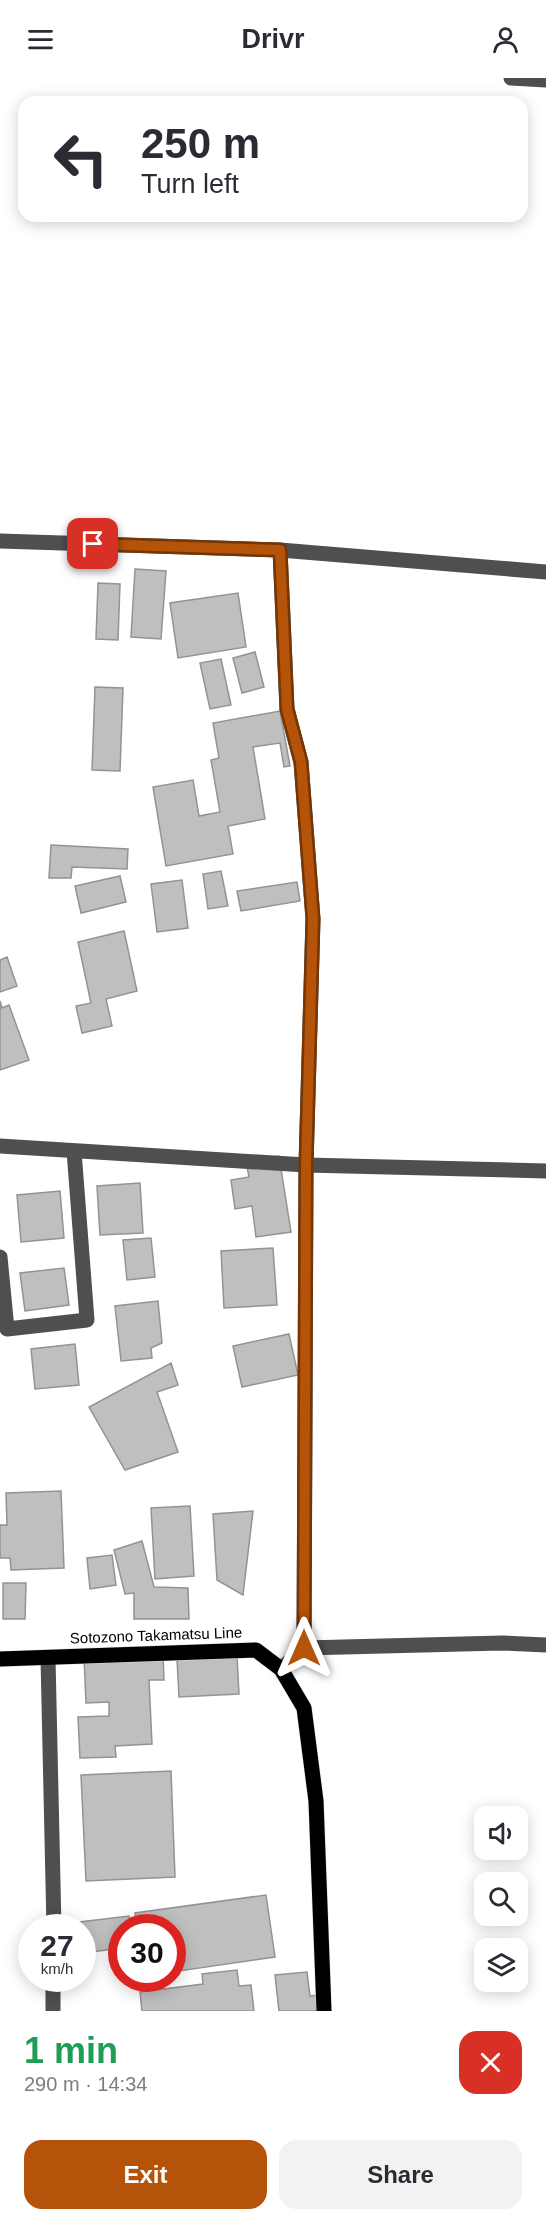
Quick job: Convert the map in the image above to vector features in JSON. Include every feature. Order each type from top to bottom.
[{"type":"main road","name":"Sotozono Takamatsu Line","points":[[0,1659],[256,1650],[281,1669],[304,1708],[316,1801],[324,2011]]},
{"type":"street","points":[[511,78],[546,80]]},
{"type":"street","points":[[0,541],[280,550],[546,572]]},
{"type":"street","points":[[280,550],[287,709],[301,762],[313,919],[306,1165],[304,1648]]},
{"type":"street","points":[[0,1146],[306,1165],[546,1171]]},
{"type":"street","points":[[0,1257],[7,1329],[87,1320],[74,1151]]},
{"type":"street","points":[[281,1669],[304,1648],[502,1643],[546,1645]]},
{"type":"street","points":[[48,1658],[54,1914]]},
{"type":"street","points":[[53,1992],[53,2011]]},
{"type":"building","points":[[135,569],[166,571],[161,639],[131,637]]},
{"type":"building","points":[[98,583],[120,584],[118,640],[96,639]]},
{"type":"building","points":[[238,593],[246,647],[178,658],[170,603]]},
{"type":"building","points":[[255,652],[264,687],[242,693],[233,658]]},
{"type":"building","points":[[221,659],[231,705],[210,709],[200,663]]},
{"type":"building","points":[[95,687],[123,688],[120,771],[92,770]]},
{"type":"building","points":[[280,711],[290,766],[284,767],[280,743],[253,747],[265,819],[228,826],[233,854],[166,866],[153,787],[193,780],[199,816],[220,812],[211,760],[219,758],[213,723]]},
{"type":"building","points":[[51,845],[128,849],[127,869],[72,867],[71,878],[49,878]]},
{"type":"building","points":[[221,871],[228,906],[208,909],[203,874]]},
{"type":"building","points":[[120,876],[126,902],[81,913],[75,886]]},
{"type":"building","points":[[182,880],[188,928],[157,932],[151,884]]},
{"type":"building","points":[[297,882],[300,901],[241,911],[237,891]]},
{"type":"building","points":[[124,931],[137,991],[106,999],[112,1026],[82,1033],[76,1006],[91,1003],[78,942]]},
{"type":"building","points":[[7,957],[17,986],[0,992],[0,960]]},
{"type":"building","points":[[0,1001],[2,1008],[9,1005],[29,1060],[0,1070]]},
{"type":"building","points":[[279,1156],[291,1232],[256,1237],[252,1206],[235,1209],[231,1180],[249,1177],[246,1161]]},
{"type":"building","points":[[140,1183],[143,1233],[100,1235],[97,1186]]},
{"type":"building","points":[[60,1191],[64,1238],[21,1242],[17,1195]]},
{"type":"building","points":[[151,1238],[155,1277],[127,1280],[123,1240]]},
{"type":"building","points":[[273,1248],[277,1305],[224,1308],[221,1251]]},
{"type":"building","points":[[64,1268],[69,1305],[25,1311],[20,1273]]},
{"type":"building","points":[[158,1301],[162,1343],[151,1348],[152,1358],[121,1361],[115,1306]]},
{"type":"building","points":[[289,1334],[298,1375],[242,1387],[233,1346]]},
{"type":"building","points":[[75,1344],[79,1385],[35,1389],[31,1349]]},
{"type":"building","points":[[171,1363],[178,1385],[157,1392],[178,1452],[125,1470],[89,1407]]},
{"type":"building","points":[[61,1491],[64,1568],[11,1570],[10,1558],[0,1558],[0,1525],[7,1525],[6,1493]]},
{"type":"building","points":[[190,1506],[194,1576],[155,1579],[151,1508]]},
{"type":"building","points":[[253,1511],[243,1595],[217,1580],[213,1514]]},
{"type":"building","points":[[142,1541],[154,1587],[188,1588],[189,1619],[134,1619],[134,1593],[125,1594],[114,1550]]},
{"type":"building","points":[[112,1555],[116,1585],[90,1589],[87,1558]]},
{"type":"building","points":[[3,1583],[26,1583],[25,1619],[3,1619]]},
{"type":"building","points":[[163,1654],[164,1680],[149,1680],[152,1744],[115,1746],[116,1757],[80,1758],[78,1717],[109,1716],[109,1702],[86,1703],[84,1657]]},
{"type":"building","points":[[237,1656],[239,1694],[179,1697],[177,1659]]},
{"type":"building","points":[[171,1771],[175,1877],[86,1881],[81,1775]]},
{"type":"building","points":[[266,1895],[275,1957],[186,1970],[186,1914],[135,1913]]},
{"type":"building","points":[[108,1919],[108,1950],[96,1951],[96,1920]]},
{"type":"building","points":[[237,1970],[239,1986],[251,1985],[254,2011],[142,2011],[140,1992],[186,1992],[186,1986],[203,1984],[202,1974]]},
{"type":"building","points":[[307,1972],[310,1996],[319,1995],[321,2011],[279,2011],[275,1975]]},
{"type":"route","points":[[93,544],[280,550],[287,709],[301,762],[313,919],[306,1165],[304,1648]]}]
